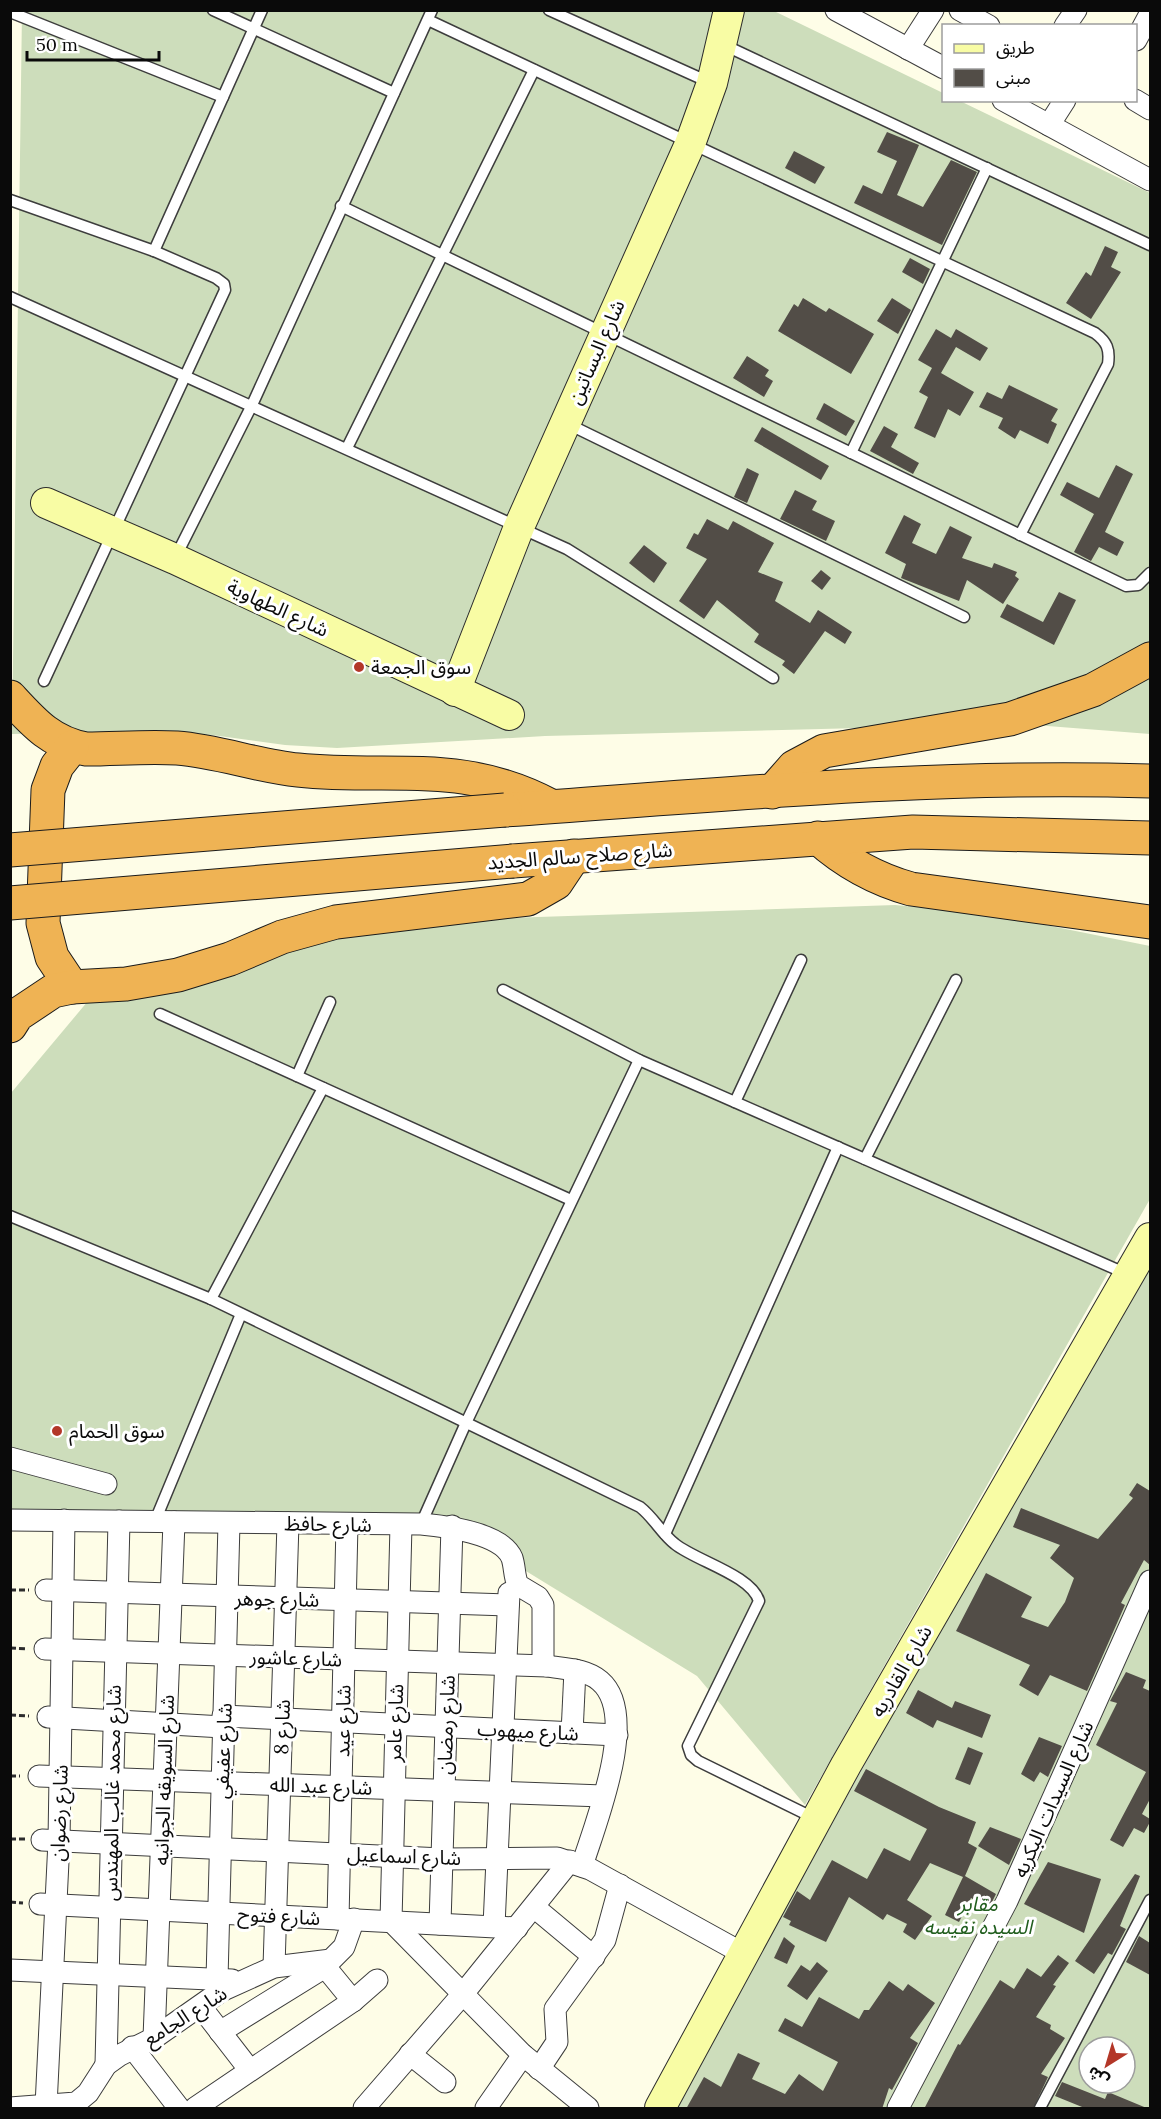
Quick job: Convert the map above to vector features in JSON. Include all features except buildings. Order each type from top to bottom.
[{"type":"highway","points":[[772,792],[794,766],[824,751],[1010,719],[1093,690],[1150,659]]},
{"type":"highway","points":[[10,697],[43,731],[72,747],[86,749],[176,748],[316,772],[462,775],[508,786],[553,807]]},
{"type":"highway","points":[[72,747],[57,766],[48,790],[43,923],[52,957],[72,987]]},
{"type":"highway","points":[[10,850],[505,810],[910,781],[1017,778],[1150,781]]},
{"type":"highway","name":"شارع صلاح سالم الجديد","points":[[10,903],[574,856],[913,832],[1150,838]]},
{"type":"highway","points":[[818,838],[853,866],[873,876],[911,889],[1150,922]]},
{"type":"highway","points":[[10,1026],[25,994],[72,987],[126,984],[178,975],[230,959],[282,937],[336,922],[528,899],[556,883],[574,856]]},
{"type":"street","name":"شارع البساتين","points":[[455,691],[519,526],[690,144],[712,83],[729,10]]},
{"type":"street","points":[[836,10],[942,67]]},
{"type":"street","points":[[908,49],[933,10]]},
{"type":"street","points":[[960,10],[985,24]]},
{"type":"street","points":[[990,24],[998,10]]},
{"type":"street","points":[[1066,24],[1076,10]]},
{"type":"street","points":[[1137,38],[1150,14]]},
{"type":"street","points":[[1137,101],[1150,109]]},
{"type":"street","points":[[1007,102],[1150,180]]},
{"type":"street","points":[[1049,125],[1064,102]]},
{"type":"street","name":"شارع الطهاوية","points":[[46,503],[175,559],[509,715]]},
{"type":"street","name":"شارع القادريه","points":[[660,2109],[742,1953],[817,1819],[1150,1238]]},
{"type":"street","points":[[10,1458],[106,1484]]},
{"type":"street","name":"شارع حافظ","points":[[10,1520],[411,1524],[452,1527],[490,1539],[512,1556]]},
{"type":"street","name":"شارع رضوان","points":[[59,2106],[48,1904],[50,1777],[55,1717],[55,1591],[64,1520]]},
{"type":"street","name":"شارع محمد غالب المهندس","points":[[106,2065],[119,1521]]},
{"type":"street","name":"شارع السويقه الجوانيه","points":[[154,2038],[171,1596],[164,1522]]},
{"type":"street","name":"شارع عفيفي","points":[[217,1979],[229,1523]]},
{"type":"street","name":"شارع 8","points":[[274,1967],[288,1523]]},
{"type":"street","name":"شارع عيد","points":[[346,1919],[340,1854],[347,1524]]},
{"type":"street","name":"شارع عامر","points":[[391,1921],[399,1602],[411,1524]]},
{"type":"street","name":"شارع رمضان","points":[[440,1924],[452,1527]]},
{"type":"street","points":[[494,1926],[512,1556]]},
{"type":"street","points":[[512,1556],[518,1585],[538,1597],[543,1605],[543,1659],[548,1666]]},
{"type":"street","name":"شارع السيدات البكريه","points":[[898,2109],[1007,1901],[1150,1581]]},
{"type":"street","name":"شارع جوهر","points":[[55,1591],[508,1605]]},
{"type":"street","name":"شارع عاشور","points":[[54,1650],[548,1666],[576,1670],[600,1681],[607,1689],[617,1735]]},
{"type":"street","points":[[572,1733],[576,1670]]},
{"type":"street","name":"شارع ميهوب","points":[[55,1717],[166,1724],[282,1719],[617,1735]]},
{"type":"street","points":[[364,2109],[534,1908],[576,1863],[603,1796],[615,1758],[617,1735]]},
{"type":"street","name":"شارع عبد الله","points":[[50,1777],[603,1796]]},
{"type":"street","name":"شارع اسماعيل","points":[[50,1841],[442,1859],[557,1858],[576,1863],[620,1885],[742,1953]]},
{"type":"street","points":[[539,2068],[557,2042],[554,2020],[557,2003],[594,1957],[609,1931],[620,1885]]},
{"type":"street","name":"شارع فتوح","points":[[48,1904],[518,1928]]},
{"type":"street","points":[[534,1908],[594,1957]]},
{"type":"street","points":[[220,2032],[340,1953],[346,1919]]},
{"type":"street","points":[[391,1921],[523,2055],[590,2104]]},
{"type":"street","points":[[323,1965],[353,2001]]},
{"type":"street","name":"شارع الجامع","points":[[10,2109],[59,2106],[83,2099],[106,2065],[132,2047],[154,2038],[222,1991],[274,1967],[323,1965]]},
{"type":"street","points":[[10,1970],[246,1980]]},
{"type":"street","points":[[206,2106],[249,2069],[353,2001],[377,1980]]},
{"type":"street","points":[[201,2007],[249,2069]]},
{"type":"street","points":[[132,2047],[179,2109]]},
{"type":"street","points":[[410,2054],[445,2082]]},
{"type":"street","points":[[486,2109],[523,2055]]},
{"type":"lane","points":[[213,10],[394,93]]},
{"type":"lane","points":[[154,251],[262,10]]},
{"type":"lane","points":[[549,10],[712,83]]},
{"type":"lane","points":[[10,12],[223,97]]},
{"type":"lane","points":[[175,559],[252,405],[430,15],[534,70],[944,261],[1095,333],[1105,340],[1110,352],[1108,364],[1020,535]]},
{"type":"lane","points":[[721,44],[1150,245]]},
{"type":"lane","points":[[347,448],[534,70]]},
{"type":"lane","points":[[851,453],[987,168]]},
{"type":"lane","points":[[10,200],[154,251],[216,278],[224,284],[225,290],[45,681]]},
{"type":"lane","points":[[341,206],[1126,586],[1138,585],[1150,573]]},
{"type":"lane","points":[[10,297],[519,526],[606,571],[773,678]]},
{"type":"lane","points":[[564,422],[964,617]]},
{"type":"lane","points":[[735,1102],[801,960]]},
{"type":"lane","points":[[865,1159],[956,980]]},
{"type":"lane","points":[[503,990],[639,1060],[1130,1276]]},
{"type":"lane","points":[[297,1076],[330,1002]]},
{"type":"lane","points":[[160,1014],[572,1200]]},
{"type":"lane","points":[[411,1524],[465,1425],[639,1060]]},
{"type":"lane","points":[[211,1299],[323,1088]]},
{"type":"lane","points":[[665,1534],[838,1147]]},
{"type":"lane","points":[[10,1216],[211,1299],[465,1425],[640,1507],[652,1517],[675,1545],[748,1585],[759,1601],[688,1746],[691,1755],[698,1761],[817,1819]]},
{"type":"lane","points":[[164,1522],[241,1314]]},
{"type":"lane","points":[[1040,2109],[1150,1900]]},
{"type":"green space","points":[[22,11],[774,11],[942,93],[942,102],[962,102],[1150,193],[1150,734],[1022,724],[545,736],[337,748],[151,731],[12,734]]},
{"type":"green space","points":[[895,905],[991,914],[1150,946],[1150,1199],[805,1805],[697,1676],[433,1514],[11,1512],[11,1093],[88,1001],[293,945],[421,921]]},
{"type":"green space","name":"مقابر السيده نفيسه","points":[[1150,1244],[1150,2108],[676,2108]]},
{"type":"place","name":"سوق الجمعة","points":[[359,667]]},
{"type":"place","name":"سوق الحمام","points":[[57,1431]]}]
